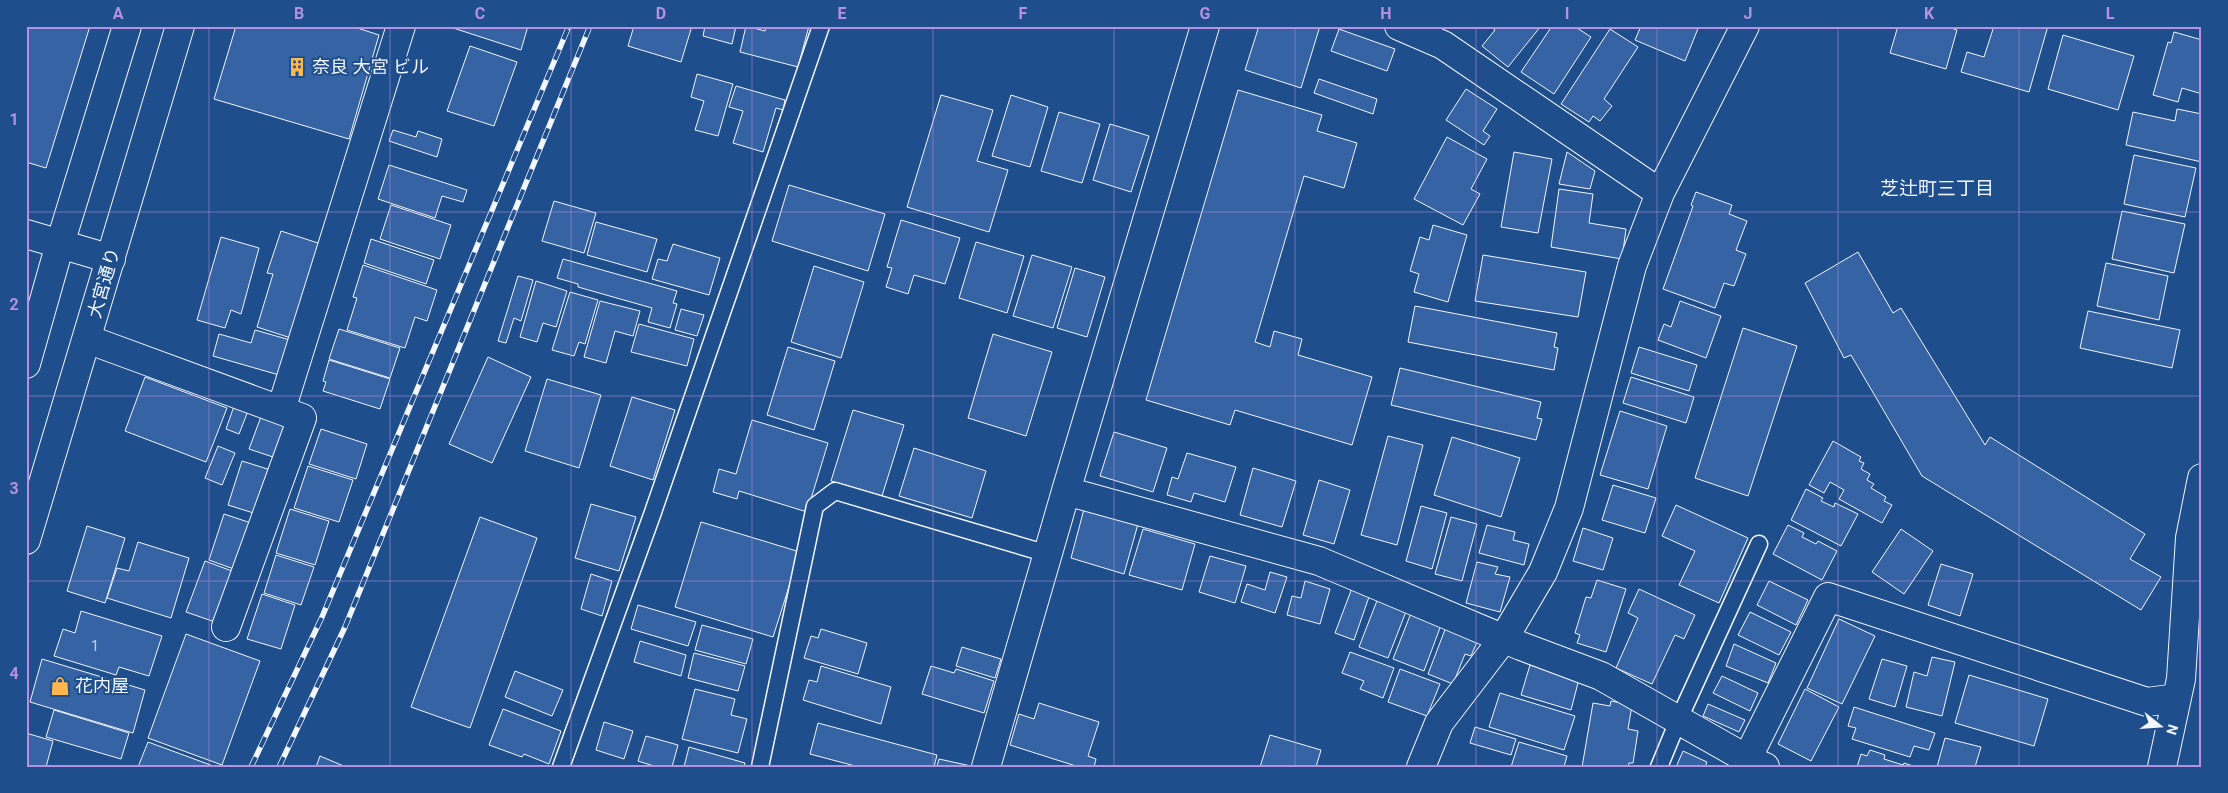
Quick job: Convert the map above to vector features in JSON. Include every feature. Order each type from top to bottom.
[{"type":"main road","points":[[26,364],[60,244],[127,26]]},
{"type":"main road","name":"大宮通り","points":[[26,540],[180,26]]},
{"type":"main road","points":[[280,410],[400,26]]},
{"type":"main road","points":[[986,767],[1204,26]]},
{"type":"main road","points":[[1399,26],[1443,45],[1660,193]]},
{"type":"main road","points":[[1421,767],[1440,723],[1504,638],[1543,572],[1569,508],[1632,266],[1660,193],[1745,26]]},
{"type":"main road","points":[[26,234],[110,259]]},
{"type":"main road","points":[[87,339],[302,418],[226,627]]},
{"type":"main road","points":[[2162,767],[2181,679],[2190,538],[2202,478]]},
{"type":"main road","points":[[1066,491],[1318,561],[1601,676],[1678,721],[1756,763],[1828,597],[2147,702],[2177,698]]},
{"type":"lane","points":[[564,766],[821,26]]},
{"type":"lane","points":[[760,767],[815,506],[835,491],[1048,554]]},
{"type":"lane","points":[[1659,767],[1759,544]]},
{"type":"building","points":[[26,26],[90,26],[46,168],[26,162]]},
{"type":"building","name":"奈良 大宮 ビル","points":[[236,26],[351,26],[379,35],[349,139],[214,99]]},
{"type":"building","points":[[447,26],[528,26],[521,50]]},
{"type":"building","points":[[634,26],[692,26],[681,62],[628,46]]},
{"type":"building","points":[[705,26],[736,26],[732,44],[703,36]]},
{"type":"building","points":[[746,26],[765,31],[766,26],[809,26],[798,67],[740,52]]},
{"type":"building","points":[[1259,26],[1320,26],[1301,88],[1245,70]]},
{"type":"building","points":[[1490,26],[1541,26],[1508,67],[1482,46],[1495,30]]},
{"type":"building","points":[[1552,26],[1574,26],[1591,37],[1554,94],[1521,72]]},
{"type":"building","points":[[1641,26],[1699,26],[1685,61],[1635,40]]},
{"type":"building","points":[[1898,26],[1945,26],[1957,30],[1946,69],[1890,53]]},
{"type":"building","points":[[1994,26],[2048,26],[2029,92],[1961,72],[1967,52],[1984,57]]},
{"type":"building","points":[[1339,29],[1395,49],[1387,71],[1331,51]]},
{"type":"building","points":[[1610,29],[1638,47],[1604,99],[1612,106],[1600,121],[1593,116],[1589,122],[1561,104]]},
{"type":"building","points":[[2174,32],[2202,40],[2202,94],[2182,88],[2178,102],[2153,95],[2168,42],[2171,43]]},
{"type":"building","points":[[2063,35],[2134,56],[2118,110],[2048,89]]},
{"type":"building","points":[[470,46],[517,62],[494,126],[447,111]]},
{"type":"building","points":[[697,74],[733,84],[718,136],[695,130],[704,101],[691,97]]},
{"type":"building","points":[[1319,79],[1377,99],[1373,114],[1314,93]]},
{"type":"building","points":[[736,86],[785,100],[783,110],[776,108],[763,152],[733,143],[743,111],[729,107]]},
{"type":"building","points":[[1466,89],[1497,109],[1483,131],[1490,136],[1484,145],[1446,120]]},
{"type":"building","points":[[1238,90],[1322,115],[1317,131],[1357,143],[1344,188],[1304,176],[1255,342],[1270,347],[1274,331],[1302,339],[1298,355],[1372,377],[1352,445],[1235,410],[1230,425],[1146,400]]},
{"type":"building","points":[[941,95],[993,110],[977,161],[1008,170],[989,232],[907,207]]},
{"type":"building","points":[[1011,95],[1048,107],[1030,167],[992,156]]},
{"type":"building","points":[[2177,109],[2202,114],[2202,162],[2126,145],[2133,112],[2175,121]]},
{"type":"building","points":[[1059,112],[1100,124],[1082,183],[1041,171]]},
{"type":"building","points":[[1110,124],[1149,136],[1131,192],[1093,180]]},
{"type":"building","points":[[393,130],[416,137],[418,131],[442,139],[437,157],[389,141]]},
{"type":"building","points":[[1447,137],[1487,159],[1471,189],[1480,194],[1463,225],[1414,199]]},
{"type":"building","points":[[1514,152],[1552,159],[1538,233],[1501,227]]},
{"type":"building","points":[[1567,152],[1595,171],[1590,189],[1559,184]]},
{"type":"building","points":[[2134,155],[2196,168],[2185,217],[2124,204]]},
{"type":"building","points":[[389,165],[467,190],[463,202],[442,196],[435,218],[378,199]]},
{"type":"building","points":[[789,185],[885,214],[868,271],[772,241]]},
{"type":"building","points":[[1559,189],[1593,194],[1589,223],[1626,229],[1622,259],[1551,247]]},
{"type":"building","points":[[1696,192],[1732,205],[1729,214],[1747,221],[1736,250],[1746,254],[1734,286],[1724,283],[1715,308],[1663,289],[1693,206],[1691,205]]},
{"type":"building","points":[[554,201],[596,213],[584,253],[542,241]]},
{"type":"building","points":[[391,205],[451,225],[440,259],[380,239]]},
{"type":"building","points":[[2122,211],[2185,224],[2174,273],[2112,259]]},
{"type":"building","points":[[901,220],[960,238],[945,284],[914,275],[908,294],[886,287],[892,268],[887,267]]},
{"type":"building","points":[[596,222],[657,239],[647,272],[587,255]]},
{"type":"building","points":[[1433,225],[1467,235],[1448,302],[1414,292],[1419,274],[1410,271],[1420,237],[1429,240]]},
{"type":"building","points":[[281,231],[321,244],[291,338],[257,327],[273,274],[267,273]]},
{"type":"building","points":[[221,237],[259,248],[241,314],[231,310],[225,328],[197,320]]},
{"type":"building","points":[[371,239],[434,260],[426,284],[364,263]]},
{"type":"building","points":[[976,242],[1024,256],[1007,313],[959,298]]},
{"type":"building","points":[[673,244],[720,258],[709,295],[652,279],[658,259],[667,261]]},
{"type":"building","points":[[1858,252],[1893,313],[1901,308],[1985,445],[1990,437],[2145,534],[2130,559],[2161,577],[2141,610],[1922,476],[1851,355],[1844,358],[1805,283]]},
{"type":"building","points":[[1032,255],[1072,267],[1053,328],[1013,316]]},
{"type":"building","points":[[1483,255],[1586,272],[1578,317],[1475,301]]},
{"type":"building","points":[[563,259],[677,291],[673,303],[677,304],[670,328],[648,322],[652,308],[578,287],[578,284],[557,278]]},
{"type":"building","points":[[2106,263],[2168,276],[2159,320],[2097,306]]},
{"type":"building","points":[[363,265],[437,290],[427,321],[415,317],[405,348],[347,330],[357,298],[353,297]]},
{"type":"building","points":[[814,266],[864,282],[841,358],[791,342]]},
{"type":"building","points":[[1075,268],[1105,277],[1087,337],[1057,328]]},
{"type":"building","points":[[518,276],[533,280],[521,321],[514,318],[506,343],[498,341]]},
{"type":"building","points":[[536,281],[567,291],[556,327],[543,323],[537,342],[520,337]]},
{"type":"building","points":[[570,292],[598,300],[585,344],[579,342],[574,356],[552,350]]},
{"type":"building","points":[[600,301],[640,311],[633,336],[615,331],[606,363],[584,357]]},
{"type":"building","points":[[1680,301],[1721,316],[1706,358],[1658,340],[1664,324],[1671,327]]},
{"type":"building","points":[[1415,306],[1557,333],[1554,347],[1558,348],[1554,370],[1408,342]]},
{"type":"building","points":[[681,309],[704,315],[697,336],[675,330]]},
{"type":"building","points":[[2088,311],[2180,330],[2172,368],[2080,348]]},
{"type":"building","points":[[639,324],[694,339],[687,366],[631,352]]},
{"type":"building","points":[[1743,328],[1797,346],[1748,496],[1695,478]]},
{"type":"building","points":[[339,329],[400,348],[390,378],[329,359]]},
{"type":"building","points":[[255,330],[290,340],[279,375],[213,356],[219,334],[251,343]]},
{"type":"building","points":[[993,334],[1052,352],[1026,436],[968,418]]},
{"type":"building","points":[[788,347],[835,361],[814,430],[767,415]]},
{"type":"building","points":[[1639,347],[1697,365],[1689,391],[1631,373]]},
{"type":"building","points":[[488,357],[531,377],[492,463],[449,444]]},
{"type":"building","points":[[329,360],[390,379],[380,409],[323,391],[326,382],[323,381]]},
{"type":"building","points":[[1400,368],[1541,402],[1537,418],[1542,419],[1536,440],[1391,405]]},
{"type":"building","points":[[145,377],[227,408],[206,462],[125,431]]},
{"type":"building","points":[[1631,377],[1694,397],[1686,423],[1623,403]]},
{"type":"building","points":[[547,379],[601,395],[579,468],[525,451]]},
{"type":"building","points":[[632,397],[675,410],[653,480],[610,466]]},
{"type":"building","points":[[234,406],[248,411],[239,434],[226,429]]},
{"type":"building","points":[[853,410],[904,425],[882,496],[831,481]]},
{"type":"building","points":[[1620,411],[1667,426],[1648,489],[1600,475]]},
{"type":"building","points":[[262,414],[294,426],[282,460],[249,449]]},
{"type":"building","points":[[752,420],[828,443],[807,512],[739,491],[737,499],[713,492],[719,469],[736,474]]},
{"type":"building","points":[[321,429],[367,444],[356,479],[309,464]]},
{"type":"building","points":[[1114,432],[1167,448],[1153,492],[1100,476]]},
{"type":"building","points":[[1388,436],[1423,445],[1397,545],[1361,535]]},
{"type":"building","points":[[1452,437],[1520,458],[1501,517],[1434,495]]},
{"type":"building","points":[[1833,441],[1861,457],[1859,461],[1864,463],[1861,469],[1870,474],[1867,480],[1874,484],[1871,488],[1886,497],[1884,501],[1892,505],[1882,523],[1839,499],[1844,490],[1830,482],[1824,493],[1809,485]]},
{"type":"building","points":[[218,446],[235,453],[222,485],[205,478]]},
{"type":"building","points":[[914,448],[986,471],[972,518],[899,496]]},
{"type":"building","points":[[1187,453],[1236,467],[1225,502],[1194,493],[1191,502],[1167,495],[1172,477],[1178,479]]},
{"type":"building","points":[[242,461],[277,472],[263,516],[228,505]]},
{"type":"building","points":[[308,466],[353,480],[339,522],[294,508]]},
{"type":"building","points":[[1253,468],[1296,481],[1282,527],[1240,515]]},
{"type":"building","points":[[1319,480],[1350,490],[1334,544],[1303,535]]},
{"type":"building","points":[[1613,485],[1656,498],[1645,533],[1602,520]]},
{"type":"building","points":[[1806,489],[1823,498],[1821,501],[1834,507],[1835,503],[1858,514],[1841,546],[1791,520]]},
{"type":"building","points":[[591,504],[636,517],[619,571],[575,558]]},
{"type":"building","points":[[1676,505],[1748,538],[1719,603],[1679,585],[1695,551],[1662,536]]},
{"type":"building","points":[[1421,506],[1447,513],[1432,569],[1406,561]]},
{"type":"building","points":[[290,509],[329,521],[315,565],[276,553]]},
{"type":"building","points":[[1084,509],[1138,524],[1124,574],[1071,558]]},
{"type":"building","points":[[224,514],[257,525],[242,572],[209,560]]},
{"type":"building","points":[[480,517],[537,538],[470,728],[411,707]]},
{"type":"building","points":[[1451,517],[1477,524],[1462,581],[1435,574]]},
{"type":"building","points":[[701,522],[800,552],[773,637],[675,607]]},
{"type":"building","points":[[1487,525],[1515,532],[1513,540],[1529,544],[1524,565],[1479,553]]},
{"type":"building","points":[[1788,525],[1804,533],[1802,537],[1816,544],[1818,541],[1837,551],[1822,580],[1773,554]]},
{"type":"building","points":[[87,526],[125,538],[105,603],[67,591]]},
{"type":"building","points":[[1583,528],[1613,538],[1603,570],[1573,561]]},
{"type":"building","points":[[1143,529],[1195,544],[1182,590],[1129,575]]},
{"type":"building","points":[[1901,529],[1933,551],[1904,594],[1872,572]]},
{"type":"building","points":[[138,542],[189,558],[171,618],[107,598],[117,568],[129,571]]},
{"type":"building","points":[[276,555],[314,567],[301,605],[264,593]]},
{"type":"building","points":[[1210,556],[1246,566],[1235,603],[1199,592]]},
{"type":"building","points":[[205,561],[240,574],[221,624],[186,612]]},
{"type":"building","points":[[1477,562],[1498,567],[1495,574],[1510,577],[1500,612],[1466,603]]},
{"type":"building","points":[[1941,564],[1973,574],[1960,616],[1928,605]]},
{"type":"building","points":[[1270,572],[1287,577],[1275,613],[1241,602],[1247,584],[1265,590]]},
{"type":"building","points":[[591,574],[612,581],[602,616],[581,609]]},
{"type":"building","points":[[1597,580],[1626,589],[1606,652],[1577,643],[1580,635],[1575,633],[1586,597],[1591,598]]},
{"type":"building","points":[[1305,581],[1330,589],[1320,624],[1287,615],[1292,596],[1301,598]]},
{"type":"building","points":[[1769,581],[1808,600],[1796,625],[1757,605]]},
{"type":"building","points":[[1352,588],[1370,594],[1354,640],[1335,633]]},
{"type":"building","points":[[1639,589],[1695,615],[1684,639],[1675,635],[1652,684],[1616,668],[1638,618],[1628,613]]},
{"type":"building","points":[[262,594],[295,605],[281,649],[247,639]]},
{"type":"building","points":[[1378,598],[1407,609],[1388,658],[1359,647]]},
{"type":"building","points":[[638,605],[696,622],[688,646],[631,629]]},
{"type":"building","points":[[81,611],[162,636],[149,676],[119,667],[116,675],[54,656],[63,629],[75,633]]},
{"type":"building","points":[[1750,612],[1791,632],[1779,655],[1738,635]]},
{"type":"building","points":[[1411,613],[1441,625],[1424,671],[1393,659]]},
{"type":"building","points":[[1839,619],[1875,636],[1842,704],[1807,688]]},
{"type":"building","points":[[702,625],[753,639],[746,664],[695,650]]},
{"type":"building","points":[[1446,627],[1477,642],[1471,656],[1465,654],[1453,684],[1428,674]]},
{"type":"building","points":[[821,629],[867,643],[858,674],[804,658],[811,636],[818,638]]},
{"type":"building","points":[[186,634],[260,661],[222,765],[148,738]]},
{"type":"building","points":[[640,641],[686,655],[681,676],[634,662]]},
{"type":"building","points":[[1734,644],[1776,663],[1768,683],[1726,666]]},
{"type":"building","points":[[962,647],[1001,659],[995,678],[956,666]]},
{"type":"building","points":[[1350,652],[1394,668],[1383,698],[1360,689],[1364,681],[1342,673]]},
{"type":"building","points":[[694,653],[745,666],[738,691],[688,678]]},
{"type":"building","points":[[1932,657],[1955,662],[1942,716],[1906,707],[1914,672],[1927,676]]},
{"type":"building","points":[[42,659],[145,690],[133,733],[30,702]]},
{"type":"building","points":[[1882,659],[1907,666],[1895,707],[1869,699]]},
{"type":"building","points":[[1530,665],[1579,679],[1571,710],[1521,695]]},
{"type":"building","points":[[821,666],[891,687],[881,724],[803,700],[809,680],[817,682]]},
{"type":"building","points":[[931,666],[954,673],[956,669],[994,681],[984,713],[922,694]]},
{"type":"building","points":[[1400,669],[1440,684],[1427,716],[1388,702]]},
{"type":"building","points":[[515,671],[563,690],[552,716],[505,697]]},
{"type":"building","points":[[1969,675],[2048,699],[2034,746],[1955,723]]},
{"type":"building","points":[[1722,676],[1758,693],[1750,711],[1713,693]]},
{"type":"building","points":[[695,689],[735,699],[731,715],[747,719],[738,753],[682,739]]},
{"type":"building","points":[[1805,689],[1839,707],[1811,761],[1778,744]]},
{"type":"building","points":[[1500,693],[1575,716],[1564,750],[1489,727]]},
{"type":"building","points":[[1611,701],[1632,705],[1628,729],[1638,731],[1633,763],[1629,763],[1628,767],[1582,767],[1593,703],[1610,706]]},
{"type":"building","points":[[1039,703],[1099,722],[1088,756],[1096,759],[1094,767],[1079,767],[1010,745],[1019,714],[1034,719]]},
{"type":"building","points":[[1708,704],[1745,720],[1739,732],[1703,716]]},
{"type":"building","points":[[1854,707],[1935,733],[1929,750],[1914,746],[1910,757],[1852,739],[1856,728],[1848,726]]},
{"type":"building","points":[[503,709],[561,731],[549,764],[524,754],[522,757],[489,745]]},
{"type":"building","points":[[54,710],[129,733],[121,759],[46,737]]},
{"type":"building","points":[[604,722],[633,731],[624,759],[596,750]]},
{"type":"building","points":[[818,723],[937,755],[934,767],[859,767],[810,754]]},
{"type":"building","points":[[1475,727],[1516,739],[1511,755],[1470,743]]},
{"type":"building","points":[[26,733],[53,741],[46,767],[26,767]]},
{"type":"building","points":[[1270,735],[1321,750],[1316,767],[1260,767]]},
{"type":"building","points":[[646,736],[678,745],[672,767],[657,767],[638,761]]},
{"type":"building","points":[[1945,738],[1981,747],[1975,767],[1937,767]]},
{"type":"building","points":[[148,742],[216,767],[138,767]]},
{"type":"building","points":[[1519,742],[1567,756],[1564,767],[1511,767]]},
{"type":"building","points":[[689,747],[745,763],[744,767],[684,767]]},
{"type":"building","points":[[1870,750],[1885,755],[1884,759],[1916,767],[1857,767],[1861,754],[1867,756]]},
{"type":"building","points":[[1683,751],[1707,762],[1705,767],[1676,767]]},
{"type":"building","points":[[320,756],[346,767],[316,767]]},
{"type":"building","points":[[939,759],[971,766],[937,767]]},
{"type":"railway","points":[[251,767],[322,617],[569,26]]},
{"type":"railway","points":[[279,767],[345,627],[590,26]]},
{"type":"place","name":"奈良 大宮 ビル","points":[[297,67]]},
{"type":"place","name":"花内屋","points":[[60,686]]},
{"type":"district","name":"芝辻町三丁目","points":[[1937,188]]}]
